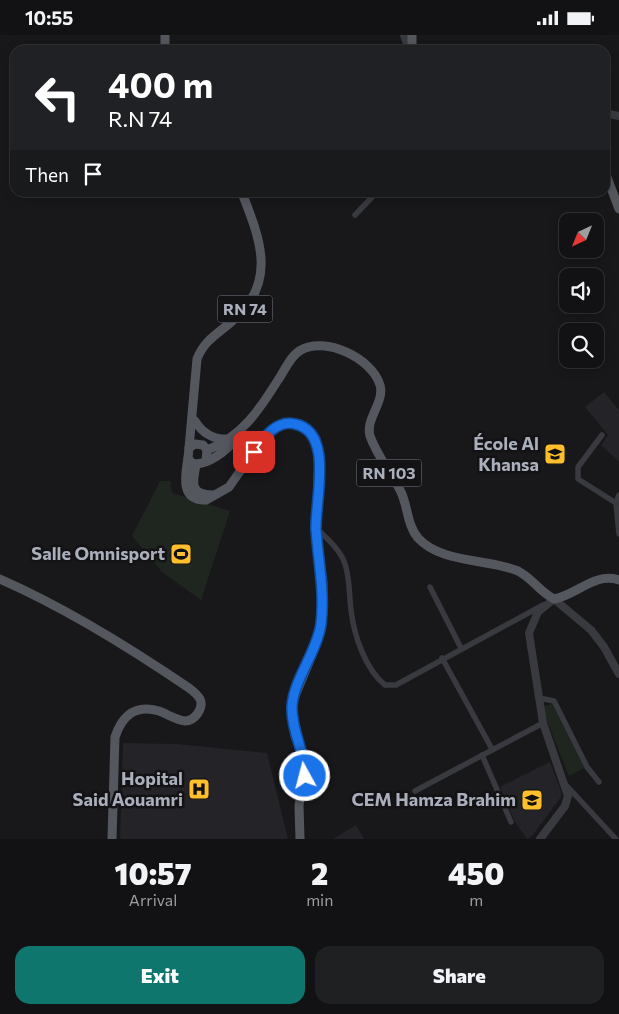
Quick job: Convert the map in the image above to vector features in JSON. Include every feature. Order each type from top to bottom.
[{"type":"main road","points":[[610,185],[619,209]]},
{"type":"main road","name":"RN 74","points":[[217,495],[203,501],[189,494],[185,481],[194,375],[202,347],[211,337],[243,311],[257,289],[261,274],[262,255],[257,232],[244,197]]},
{"type":"main road","name":"RN 103","points":[[206,461],[228,448],[234,437],[263,403],[290,361],[300,350],[315,345],[333,347],[354,357],[371,369],[380,385],[379,402],[370,422],[370,435],[393,481],[401,492],[408,519],[417,537],[425,544],[444,553],[519,572],[554,599]]},
{"type":"main road","name":"RN 74","points":[[192,411],[205,448],[206,461]]},
{"type":"main road","points":[[195,421],[202,431],[212,437],[234,437]]},
{"type":"main road","points":[[196,465],[193,483],[196,490],[202,495],[217,495],[234,482],[271,431],[280,425],[291,423],[302,425],[316,439],[319,453],[316,529],[323,583],[321,625],[312,655],[292,703],[295,735],[305,763],[299,806],[300,839]]},
{"type":"main road","name":"RN 103","points":[[205,448],[234,437]]},
{"type":"main road","points":[[189,448],[195,444],[205,448]]},
{"type":"main road","points":[[188,458],[196,465]]},
{"type":"main road","points":[[196,465],[206,461]]},
{"type":"main road","points":[[0,579],[62,609],[92,627],[183,683],[200,700],[202,705],[191,720],[178,719],[158,711],[145,709],[128,714],[120,722],[115,737],[112,839]]},
{"type":"main road","points":[[554,599],[564,597],[599,579],[619,580]]},
{"type":"street","points":[[355,215],[372,197]]},
{"type":"street","points":[[602,435],[578,467],[578,479],[616,503]]},
{"type":"street","points":[[619,495],[616,503],[619,534]]},
{"type":"street","points":[[316,529],[336,547],[345,565],[355,630],[369,666],[376,678],[386,685],[396,685],[442,658],[554,599]]},
{"type":"street","points":[[430,587],[461,648]]},
{"type":"street","points":[[554,599],[591,630],[604,647],[619,674]]},
{"type":"street","points":[[540,839],[565,807],[568,796],[566,785],[543,723],[528,633],[538,612],[554,599]]},
{"type":"street","points":[[442,658],[492,749]]},
{"type":"street","points":[[539,698],[554,701],[587,767],[599,782]]},
{"type":"street","points":[[415,791],[543,723]]},
{"type":"street","points":[[482,755],[511,822]]},
{"type":"street","points":[[566,785],[616,839]]},
{"type":"shaded area","points":[[604,392],[619,410],[619,462],[601,445],[608,435],[585,407]]},
{"type":"shaded area","name":"Salle Omnisport","points":[[160,481],[170,481],[172,493],[230,511],[201,600],[162,572],[132,536]]},
{"type":"shaded area","points":[[552,704],[584,768],[569,776],[547,721],[544,706]]},
{"type":"shaded area","name":"Hopital Said Aouamri","points":[[123,743],[177,744],[267,753],[288,839],[120,839]]},
{"type":"shaded area","name":"CEM Hamza Brahim","points":[[550,762],[561,791],[561,797],[533,835],[527,839],[515,822],[500,787]]},
{"type":"shaded area","points":[[356,825],[364,839],[333,839]]},
{"type":"place","name":"École Al Khansa","points":[[555,454]]},
{"type":"place","name":"Salle Omnisport","points":[[181,554]]},
{"type":"place","name":"Hopital Said Aouamri","points":[[199,789]]},
{"type":"place","name":"CEM Hamza Brahim","points":[[532,800]]},
{"type":"route","points":[[254,452],[264,437],[271,431],[280,425],[291,423],[302,425],[310,431],[316,439],[319,453],[316,529],[323,583],[321,625],[312,655],[292,703],[292,719],[295,735],[303,753],[305,776]]}]
